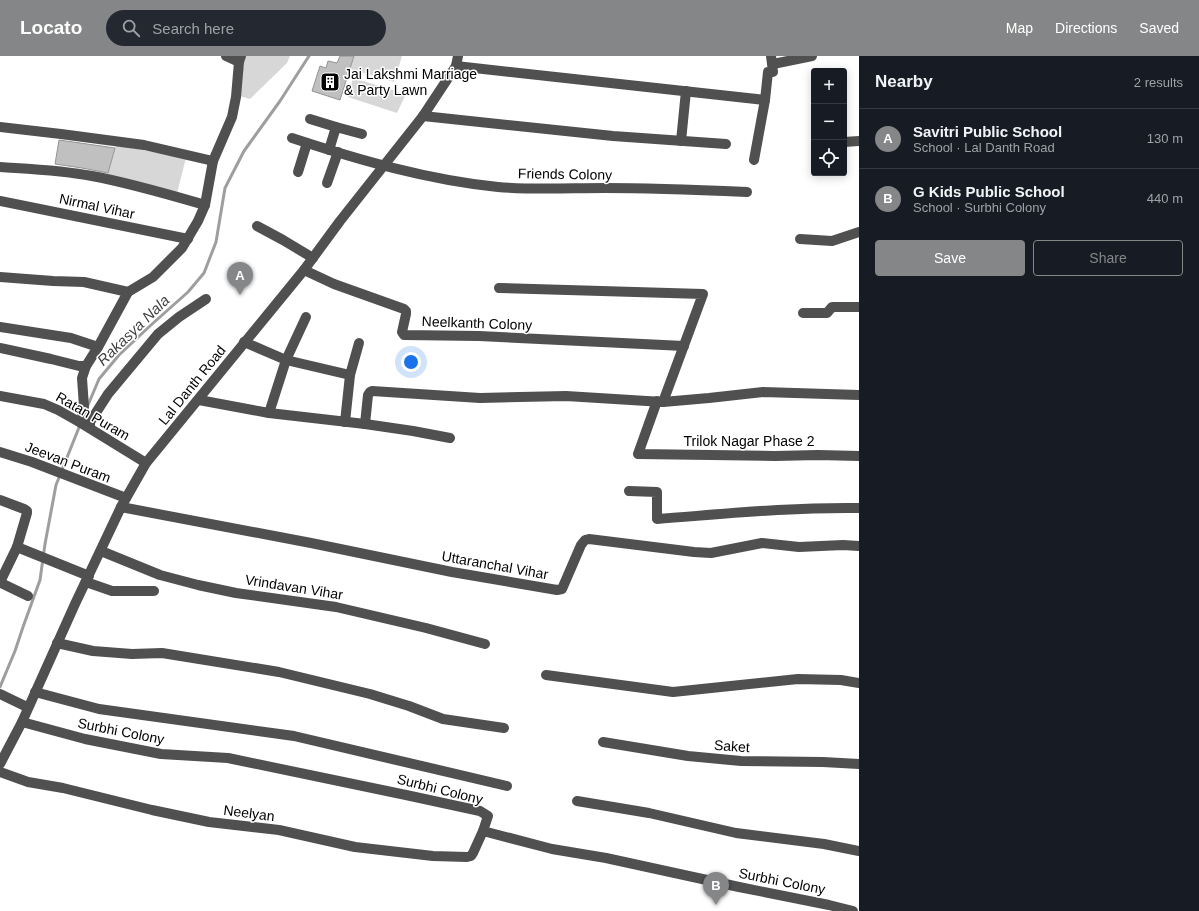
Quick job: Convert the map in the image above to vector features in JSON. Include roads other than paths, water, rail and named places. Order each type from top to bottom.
[{"type":"street","points":[[81,423],[84,407],[82,378],[86,366],[128,292],[153,277],[182,248],[188,240],[205,205],[212,161],[232,117],[236,97],[240,59],[226,56]]},
{"type":"street","name":"Lal Danth Road","points":[[0,764],[22,722],[27,707],[123,503],[146,463],[304,270],[384,166],[422,116],[456,66],[458,56]]},
{"type":"street","points":[[754,160],[765,100],[768,72],[773,72],[772,60],[812,56]]},
{"type":"street","points":[[456,66],[765,100]]},
{"type":"street","points":[[681,141],[686,91]]},
{"type":"street","points":[[422,116],[614,136],[726,144]]},
{"type":"street","points":[[310,119],[362,134]]},
{"type":"street","points":[[0,127],[144,145],[212,161]]},
{"type":"street","points":[[328,183],[334,151],[336,127]]},
{"type":"street","name":"Friends Colony","points":[[292,138],[384,166],[436,178],[499,187],[747,192]]},
{"type":"street","points":[[847,142],[859,141]]},
{"type":"street","points":[[298,172],[307,143]]},
{"type":"street","points":[[0,167],[62,171],[91,176],[149,189],[205,205]]},
{"type":"street","name":"Nirmal Vihar","points":[[0,201],[188,240]]},
{"type":"street","points":[[257,226],[284,240],[313,258]]},
{"type":"street","points":[[800,238],[832,241],[859,232]]},
{"type":"street","name":"Neelkanth Colony","points":[[304,270],[334,284],[404,309],[406,311],[402,332],[404,335],[479,336],[684,346]]},
{"type":"street","points":[[0,277],[84,282],[128,292]]},
{"type":"street","points":[[499,288],[703,294],[684,346],[660,401]]},
{"type":"street","points":[[90,428],[90,422],[108,394],[158,334],[179,317],[206,299]]},
{"type":"street","points":[[803,313],[827,313],[832,307],[859,306]]},
{"type":"street","points":[[269,413],[286,360],[306,317]]},
{"type":"street","points":[[0,327],[71,338],[98,347]]},
{"type":"street","points":[[244,342],[286,360],[350,376]]},
{"type":"street","points":[[345,422],[350,376],[359,343]]},
{"type":"street","points":[[0,348],[79,366],[86,366]]},
{"type":"street","points":[[365,424],[368,395],[372,391],[480,398],[566,396],[660,401],[709,398],[763,392],[859,395]]},
{"type":"street","name":"Ratan Puram","points":[[0,396],[44,404],[58,410],[146,463]]},
{"type":"street","points":[[199,400],[269,413],[365,424],[450,438]]},
{"type":"street","name":"Trilok Nagar Phase 2","points":[[660,401],[638,454],[859,456]]},
{"type":"street","name":"Jeevan Puram","points":[[0,452],[54,470],[123,503]]},
{"type":"street","points":[[629,491],[657,492],[657,519],[749,511],[859,508]]},
{"type":"street","points":[[0,500],[27,511],[17,546],[1,585],[28,596]]},
{"type":"street","name":"Uttaranchal Vihar","points":[[123,503],[452,572],[557,590],[562,589],[582,545],[585,540],[589,539],[711,553],[762,542],[799,547],[843,545],[859,546]]},
{"type":"street","points":[[17,546],[50,560],[112,591],[154,591]]},
{"type":"street","name":"Vrindavan Vihar","points":[[101,551],[160,575],[198,585],[236,593],[336,607],[426,628],[485,644]]},
{"type":"street","points":[[57,643],[93,651],[132,654],[162,653],[279,672],[370,694],[409,706],[443,719],[504,728]]},
{"type":"street","points":[[546,675],[673,692],[798,679],[841,680],[859,683]]},
{"type":"street","points":[[35,692],[99,709],[294,736],[507,786]]},
{"type":"street","points":[[3,695],[27,707]]},
{"type":"street","name":"Surbhi Colony","points":[[22,722],[85,740],[161,754],[228,758],[406,794],[480,811],[488,816],[483,831],[552,849],[606,858],[853,911]]},
{"type":"street","name":"Saket","points":[[604,742],[688,756],[741,761],[859,764]]},
{"type":"street","name":"Neelyan","points":[[0,772],[28,782],[63,788],[159,812],[209,822],[279,830],[355,847],[433,856],[467,857],[471,856],[473,853],[483,831]]},
{"type":"street","points":[[577,801],[649,813],[736,833],[824,844],[859,851]]},
{"type":"waterway","name":"Rakasya Nala","points":[[88,405],[99,379],[119,355],[188,292],[204,273],[216,242],[225,188],[244,151],[280,101],[309,56]]},
{"type":"waterway","name":"Rakasya Nala","points":[[0,687],[15,651],[40,580],[56,485],[80,425]]},
{"type":"place","name":"Jai Lakshmi Marriage & Party Lawn","points":[[330,82]]},
{"type":"place","name":"Savitri Public School","points":[[240,295]]},
{"type":"place","name":"G Kids Public School","points":[[716,905]]}]
